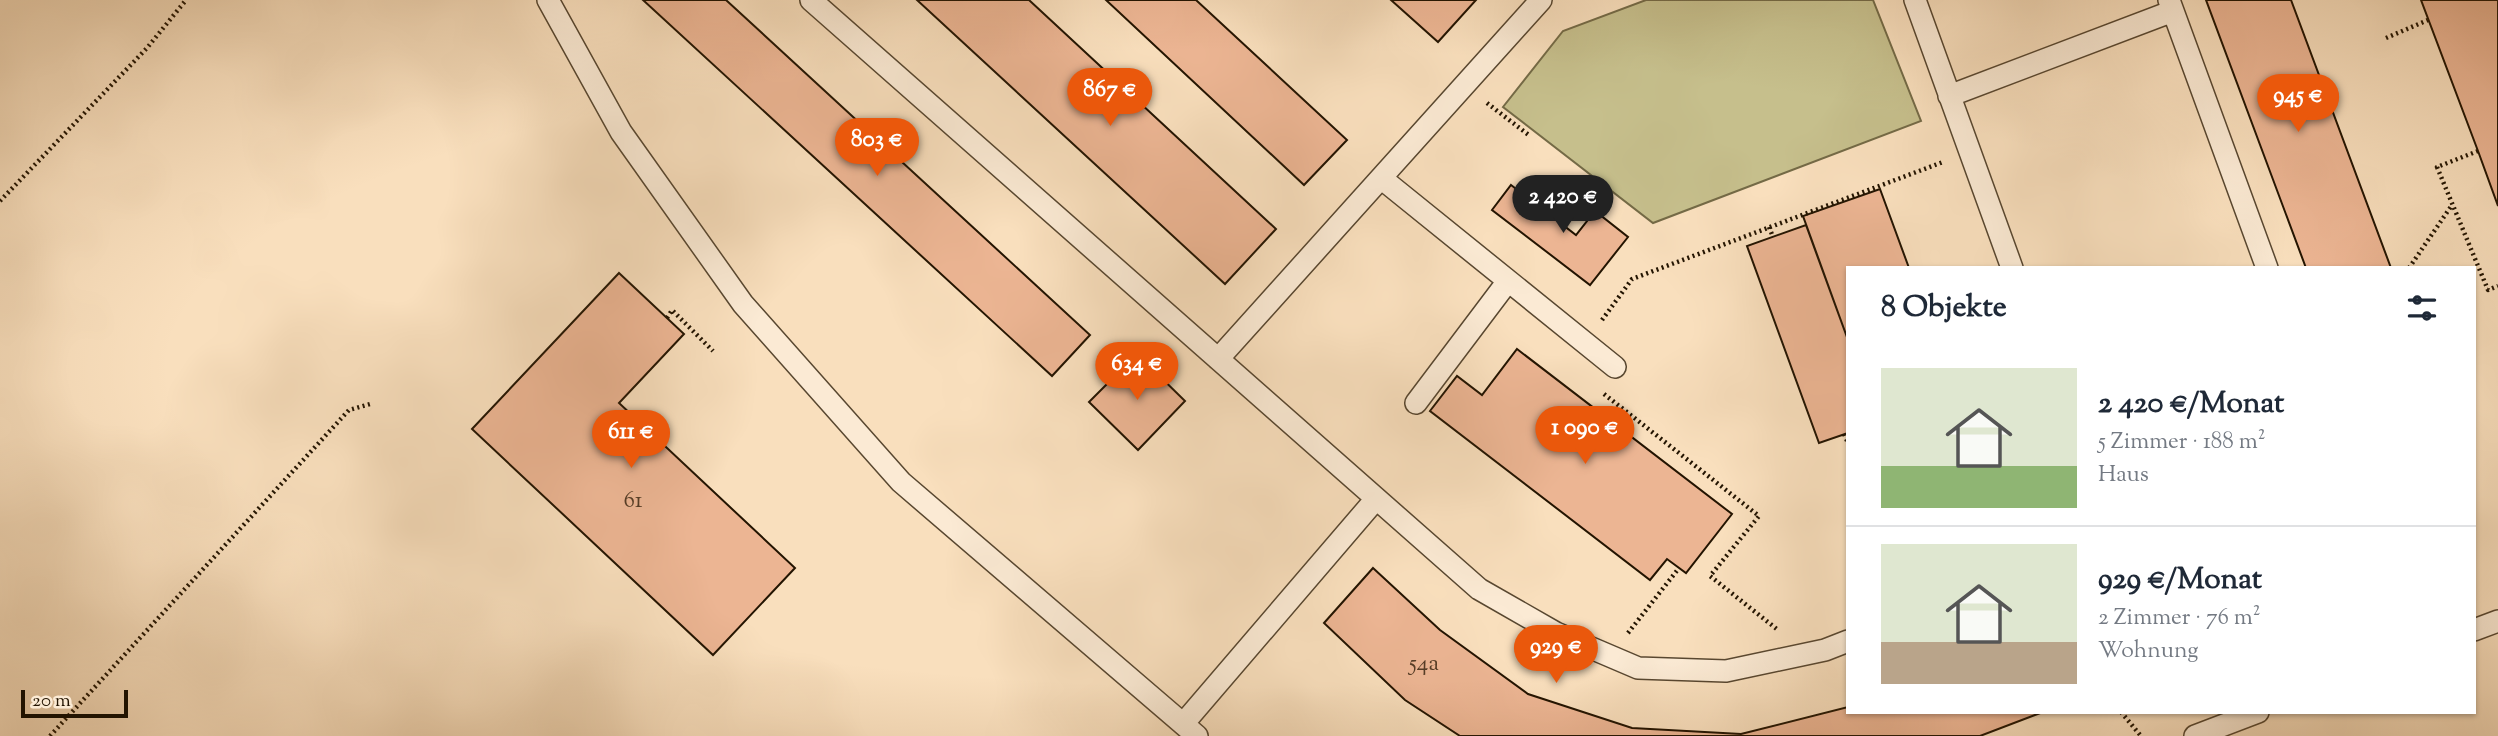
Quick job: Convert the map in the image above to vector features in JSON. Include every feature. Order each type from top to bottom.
[{"type":"lane","points":[[548,0],[621,132],[743,304],[901,482],[1190,730],[1375,500]]},
{"type":"lane","points":[[811,0],[1479,589],[1556,633],[1638,668],[1726,671],[1807,654],[1846,642]]},
{"type":"lane","points":[[1218,359],[1541,0]]},
{"type":"lane","points":[[1914,0],[2011,266]]},
{"type":"lane","points":[[1950,96],[2171,6],[2266,266]]},
{"type":"lane","points":[[1381,178],[1615,368]]},
{"type":"lane","points":[[1416,403],[1508,281]]},
{"type":"lane","points":[[2476,629],[2498,621]]},
{"type":"lane","points":[[2195,736],[2253,714]]},
{"type":"path","points":[[0,201],[147,48],[186,0]]},
{"type":"path","points":[[2386,38],[2428,20]]},
{"type":"path","points":[[1465,85],[1530,136]]},
{"type":"path","points":[[2477,151],[2437,167],[2488,290],[2498,286]]},
{"type":"path","points":[[1585,343],[1632,279],[1970,152]]},
{"type":"path","points":[[2411,266],[2453,205]]},
{"type":"path","points":[[1769,227],[1773,237]]},
{"type":"path","points":[[667,318],[672,310],[713,351]]},
{"type":"path","points":[[1615,368],[1597,389],[1759,516],[1710,576],[1807,654]]},
{"type":"path","points":[[50,736],[349,411],[370,404]]},
{"type":"path","points":[[1844,434],[1846,438]]},
{"type":"path","points":[[1610,656],[1679,568]]},
{"type":"path","points":[[2123,714],[2140,736]]},
{"type":"shaded area","points":[[1646,0],[1873,0],[1921,121],[1653,223],[1503,107],[1563,31]]},
{"type":"building","points":[[643,0],[726,0],[1090,335],[1052,376]]},
{"type":"building","points":[[917,0],[1029,0],[1276,229],[1225,284]]},
{"type":"building","points":[[1106,0],[1196,0],[1347,140],[1304,185]]},
{"type":"building","points":[[1391,0],[1476,0],[1438,42]]},
{"type":"building","points":[[2206,0],[2291,0],[2390,266],[2305,266]]},
{"type":"building","points":[[2421,0],[2498,0],[2498,206],[2478,151]]},
{"type":"building","points":[[1511,185],[1576,235],[1595,211],[1628,237],[1590,285],[1492,210]]},
{"type":"building","points":[[1880,189],[1908,266],[1846,266],[1846,334],[1803,216]]},
{"type":"building","points":[[1806,225],[1846,335],[1846,434],[1819,443],[1747,246]]},
{"type":"building","points":[[619,273],[684,334],[619,403],[795,568],[713,655],[472,429]]},
{"type":"building","points":[[1517,349],[1732,514],[1686,573],[1667,559],[1650,580],[1430,411],[1457,376],[1482,395]]},
{"type":"building","points":[[1137,354],[1185,401],[1138,450],[1089,402]]},
{"type":"building","points":[[1373,568],[1440,630],[1528,694],[1632,728],[1741,734],[1846,708],[1846,714],[2038,714],[1980,736],[1460,736],[1405,700],[1324,623]]}]
